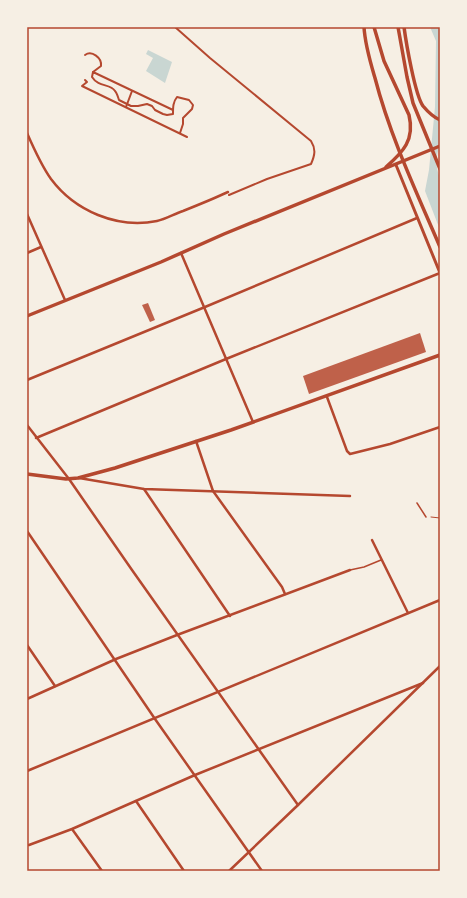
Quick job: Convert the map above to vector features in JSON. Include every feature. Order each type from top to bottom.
[{"type":"main road","points":[[364,27],[365,42],[379,95],[393,134],[440,247]]},
{"type":"main road","points":[[374,27],[384,62],[409,115],[411,125],[408,143],[392,162],[382,170]]},
{"type":"main road","points":[[398,27],[413,103],[440,169]]},
{"type":"main road","points":[[404,27],[412,71],[420,99],[423,106],[432,116],[440,120]]},
{"type":"main road","points":[[27,316],[440,146]]},
{"type":"main road","points":[[27,474],[69,479],[115,468],[327,397],[440,355]]},
{"type":"street","points":[[27,133],[43,167],[70,200],[94,214],[120,222],[157,220],[311,164],[315,155],[314,145],[311,141],[210,58],[175,27]]},
{"type":"street","points":[[85,55],[91,53],[99,59],[101,63],[100,66],[93,72],[92,77],[94,81],[101,85],[111,87],[116,91],[119,100],[127,104],[138,106],[147,104],[152,106],[155,110],[167,115],[173,114],[173,107],[177,97],[189,100],[193,105],[192,109],[183,118],[180,133]]},
{"type":"street","points":[[93,72],[173,110]]},
{"type":"street","points":[[85,80],[86,82],[82,86],[180,133],[187,138]]},
{"type":"street","points":[[126,107],[132,91]]},
{"type":"street","points":[[36,438],[226,359],[440,273],[396,165]]},
{"type":"street","points":[[27,214],[65,300]]},
{"type":"street","points":[[27,380],[417,218]]},
{"type":"street","points":[[27,253],[41,247]]},
{"type":"street","points":[[181,253],[253,422]]},
{"type":"street","points":[[327,397],[349,453],[351,454],[390,444],[440,427]]},
{"type":"street","points":[[27,425],[69,479],[177,635],[298,805]]},
{"type":"street","points":[[196,441],[213,491],[282,587],[285,594]]},
{"type":"street","points":[[78,478],[144,489],[350,496]]},
{"type":"street","points":[[144,489],[230,616]]},
{"type":"street","points":[[27,531],[116,659],[155,719],[262,871]]},
{"type":"street","points":[[372,540],[408,613]]},
{"type":"street","points":[[27,699],[116,659],[350,570]]},
{"type":"street","points":[[27,771],[439,600],[440,605]]},
{"type":"street","points":[[27,645],[55,686]]},
{"type":"street","points":[[229,871],[440,666]]},
{"type":"street","points":[[29,845],[72,829],[258,749],[423,683]]},
{"type":"street","points":[[136,801],[184,871]]},
{"type":"street","points":[[72,829],[102,871]]},
{"type":"lane","points":[[417,503],[426,517]]},
{"type":"lane","points":[[350,570],[364,567],[381,560]]},
{"type":"path","points":[[426,517],[440,518]]},
{"type":"shaded area","points":[[430,27],[440,27],[440,144],[437,169],[440,178],[440,230],[425,191],[429,170],[435,107],[436,41]]},
{"type":"shaded area","points":[[148,50],[172,62],[165,83],[146,71],[153,58],[146,54]]},
{"type":"building","points":[[148,303],[155,320],[150,322],[142,305]]},
{"type":"building","points":[[420,333],[426,352],[309,394],[303,376]]}]
